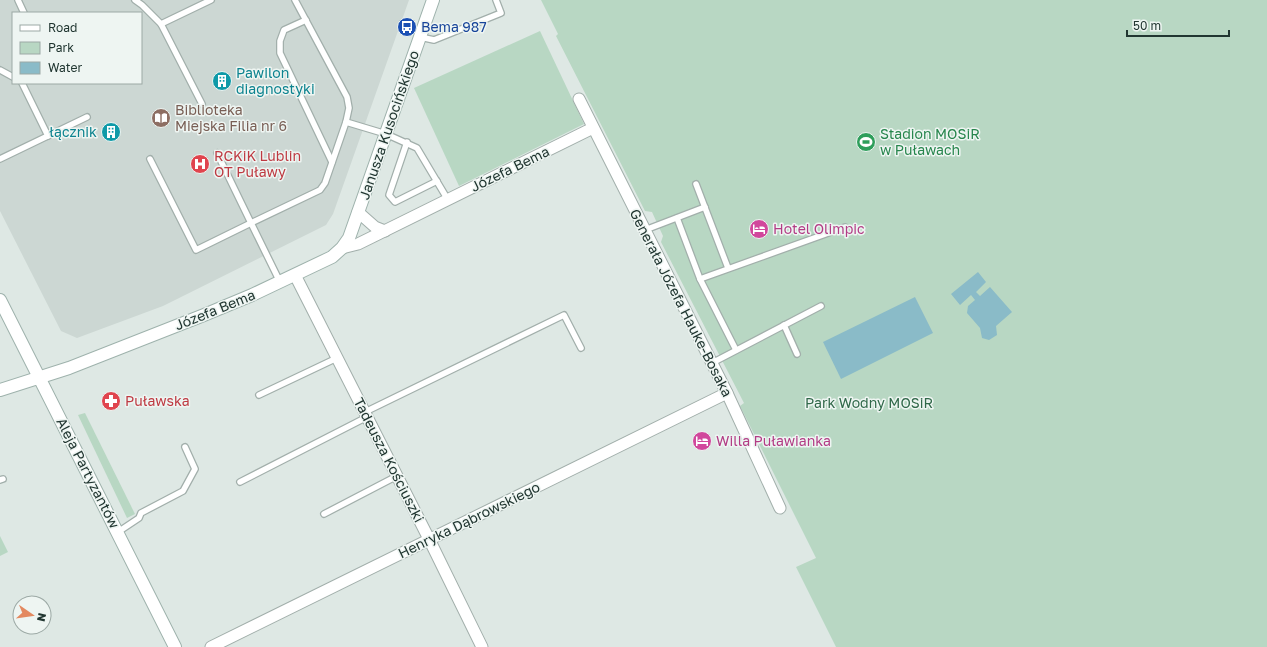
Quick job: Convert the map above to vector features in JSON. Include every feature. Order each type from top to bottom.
[{"type":"street","name":"Janusza Kusocińskiego","points":[[342,248],[349,238],[433,0]]},
{"type":"street","name":"Generała Józefa Hauke-Bosaka","points":[[579,99],[727,393],[780,508]]},
{"type":"street","name":"Józefa Bema","points":[[0,390],[39,378],[204,315],[280,282],[332,257],[342,248],[358,244],[593,128]]},
{"type":"street","points":[[358,212],[375,227],[384,231]]},
{"type":"street","name":"Tadeusza Kościuszki","points":[[295,275],[482,647]]},
{"type":"street","name":"Aleja Partyzantów","points":[[0,300],[175,647]]},
{"type":"street","name":"Henryka Dąbrowskiego","points":[[211,647],[727,393]]},
{"type":"lane","points":[[18,0],[24,12]]},
{"type":"lane","points":[[135,0],[162,24],[202,104]]},
{"type":"lane","points":[[162,24],[211,0]]},
{"type":"lane","points":[[150,159],[196,250],[320,190],[325,183],[346,122],[349,108],[347,96],[295,0]]},
{"type":"lane","points":[[420,38],[434,40],[501,13],[496,0]]},
{"type":"lane","points":[[306,20],[284,30],[280,41],[280,53],[332,162]]},
{"type":"lane","points":[[0,70],[12,76]]},
{"type":"lane","points":[[22,84],[48,136]]},
{"type":"lane","points":[[0,159],[87,117]]},
{"type":"lane","points":[[346,122],[386,134],[407,142],[417,148],[448,200]]},
{"type":"lane","points":[[407,142],[388,194],[395,202],[437,181]]},
{"type":"lane","points":[[217,153],[280,282]]},
{"type":"lane","points":[[696,184],[728,268]]},
{"type":"lane","points":[[645,230],[705,207]]},
{"type":"lane","points":[[677,218],[700,279],[736,350]]},
{"type":"lane","points":[[700,279],[845,227]]},
{"type":"lane","points":[[712,363],[821,306]]},
{"type":"lane","points":[[240,482],[366,414],[564,315],[581,348]]},
{"type":"lane","points":[[784,326],[797,354]]},
{"type":"lane","points":[[259,395],[337,358]]},
{"type":"lane","points":[[118,532],[139,518],[141,513],[183,491],[195,469],[185,447]]},
{"type":"lane","points":[[324,514],[397,476]]},
{"type":"shaded area","points":[[0,0],[409,0],[333,214],[326,225],[163,306],[77,338],[61,331],[0,211]]},
{"type":"green space","name":"Park Wodny MOSiR","points":[[541,0],[1267,0],[1267,647],[836,647],[796,567],[816,558],[740,406],[744,403],[661,242],[663,236],[652,212],[645,211],[556,36],[558,34]]},
{"type":"green space","points":[[540,31],[584,124],[459,186],[414,88]]},
{"type":"green space","points":[[85,413],[135,514],[127,518],[78,415]]},
{"type":"green space","points":[[0,536],[8,552],[0,556]]},
{"type":"water","points":[[978,272],[986,282],[976,292],[980,296],[990,287],[1012,312],[996,326],[997,335],[989,340],[982,338],[980,328],[967,313],[968,306],[975,300],[971,295],[960,305],[951,294]]},
{"type":"water","points":[[915,297],[933,333],[841,379],[823,342]]},
{"type":"place","name":"Bema 987","points":[[407,27]]},
{"type":"place","name":"Pawilon diagnostyki","points":[[222,81]]},
{"type":"place","name":"Biblioteka Miejska Filia nr 6","points":[[161,118]]},
{"type":"place","name":"łącznik","points":[[111,132]]},
{"type":"place","name":"Stadion MOSiR w Puławach","points":[[866,142]]},
{"type":"place","name":"RCKiK Lublin OT Puławy","points":[[200,164]]},
{"type":"place","name":"Hotel Olimpic","points":[[759,229]]},
{"type":"place","name":"Puławska","points":[[111,401]]},
{"type":"place","name":"Willa Puławianka","points":[[702,441]]}]
